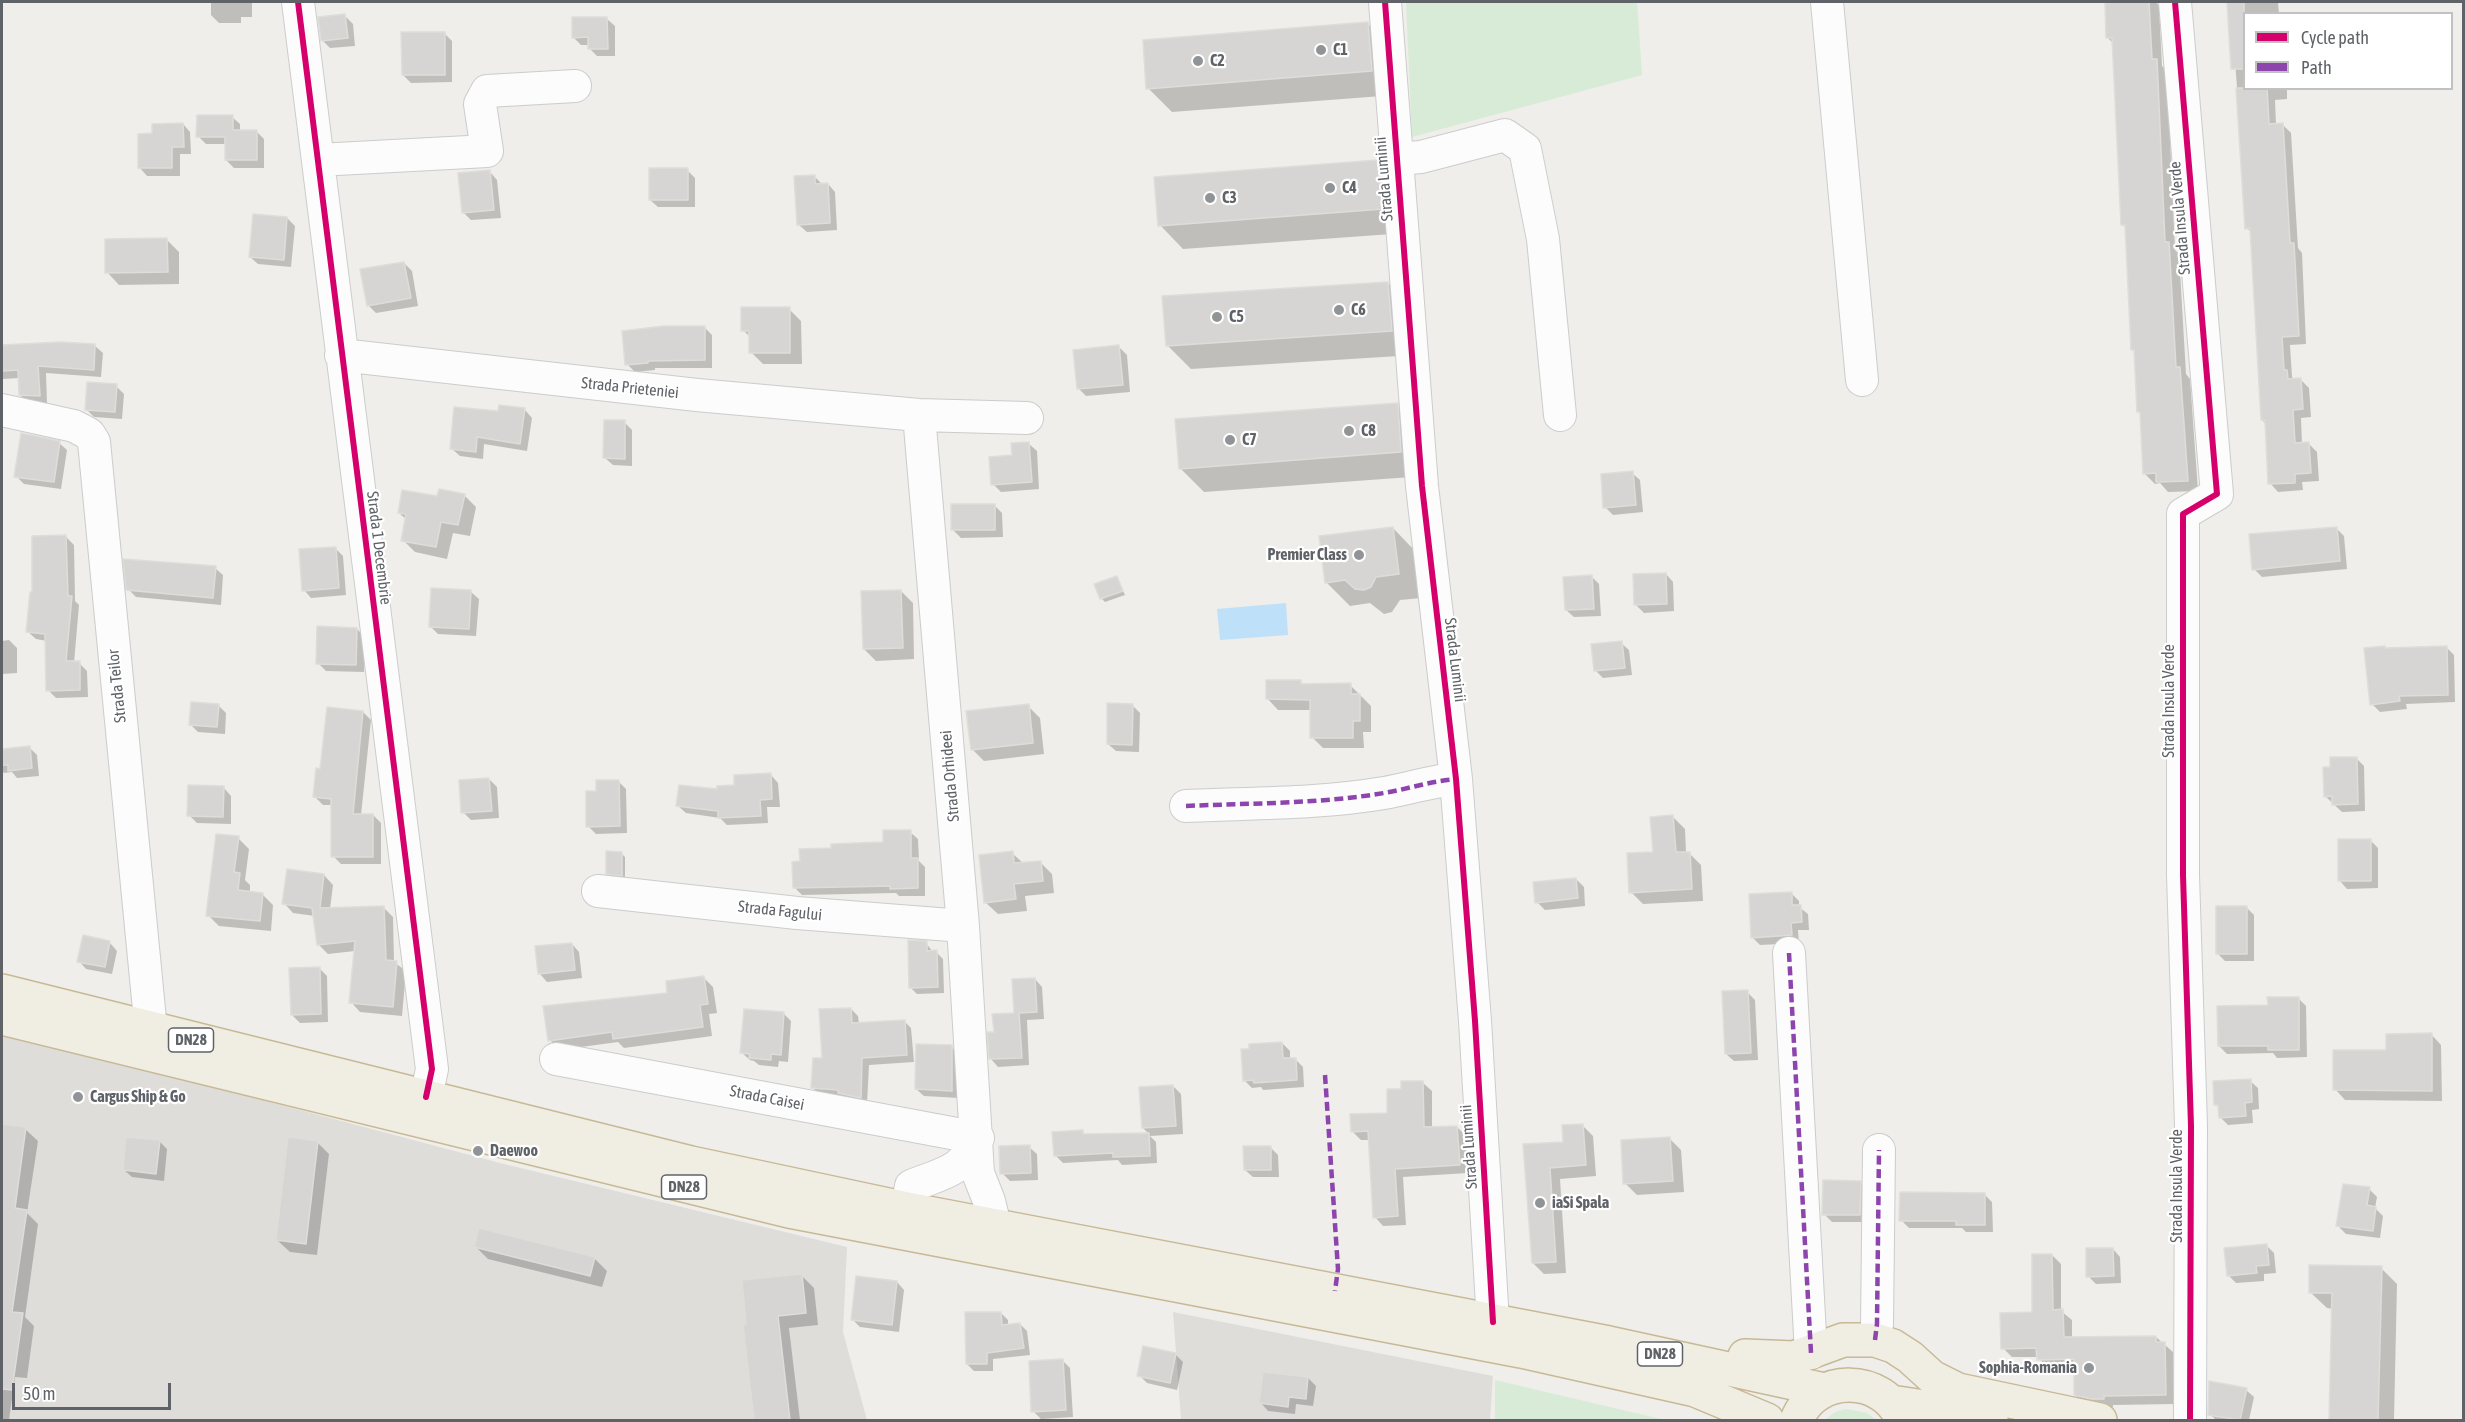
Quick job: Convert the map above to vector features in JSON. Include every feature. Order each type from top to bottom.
[{"type":"highway","name":"DN28","points":[[2,991],[691,1163],[907,1209],[1609,1343],[1825,1390],[1839,1385],[1860,1386],[1880,1393],[1897,1411],[2007,1420]]},
{"type":"highway","name":"DN28","points":[[2,1018],[789,1211],[1521,1351],[1695,1390],[1767,1420]]},
{"type":"highway","points":[[1609,1343],[1649,1342],[1772,1358],[1794,1358],[1843,1340],[1875,1340],[1893,1346],[1910,1357],[1932,1377],[1959,1390],[2100,1420]]},
{"type":"highway","points":[[1797,1420],[1810,1401],[1825,1390]]},
{"type":"street","name":"Strada 1 Decembrie","points":[[298,2],[432,1069],[426,1097]]},
{"type":"street","name":"Strada Luminii","points":[[1385,2],[1422,486],[1456,778],[1493,1322]]},
{"type":"street","points":[[1827,2],[1862,380]]},
{"type":"street","name":"Strada Insula Verde","points":[[2175,2],[2217,494],[2183,514],[2183,875],[2191,1126],[2190,1420]]},
{"type":"street","points":[[318,160],[487,151],[480,104],[487,91],[575,86]]},
{"type":"street","points":[[1396,159],[1421,157],[1505,135],[1525,149],[1543,239],[1560,415]]},
{"type":"street","name":"Strada Prieteniei","points":[[341,355],[697,395],[919,415],[1027,418]]},
{"type":"street","name":"Strada Teilor","points":[[2,410],[74,426],[89,434],[94,442],[151,1030]]},
{"type":"street","name":"Strada Orhideei","points":[[919,415],[963,926],[978,1138],[978,1173],[989,1201],[995,1226]]},
{"type":"street","points":[[1186,806],[1314,801],[1385,793],[1434,780],[1456,778]]},
{"type":"street","name":"Strada Fagului","points":[[598,891],[797,913],[963,926]]},
{"type":"street","points":[[1789,954],[1811,1353]]},
{"type":"street","name":"Strada Caisei","points":[[556,1059],[978,1138]]},
{"type":"street","points":[[907,1209],[911,1186],[961,1165],[971,1154],[978,1138]]},
{"type":"street","points":[[1875,1340],[1879,1150]]},
{"type":"shaded area","points":[[2,1031],[500,1163],[847,1247],[843,1332],[867,1420],[2,1420]]},
{"type":"shaded area","points":[[1173,1312],[1493,1376],[1490,1420],[1181,1420]]},
{"type":"green space","points":[[1406,2],[1637,2],[1642,75],[1412,137]]},
{"type":"green space","points":[[1495,1380],[1665,1420],[1495,1420]]},
{"type":"green space","points":[[1846,1409],[1867,1413],[1876,1420],[1825,1420],[1835,1412]]},
{"type":"water","points":[[1286,603],[1288,635],[1220,640],[1217,609]]},
{"type":"building","points":[[2149,2],[2152,59],[2157,59],[2165,242],[2169,242],[2176,367],[2180,367],[2188,481],[2156,482],[2156,473],[2143,474],[2134,350],[2131,350],[2125,225],[2121,225],[2112,38],[2106,38],[2105,3]]},
{"type":"building","points":[[2227,2],[2244,2],[2243,69],[2231,69]]},
{"type":"building","points":[[345,14],[348,38],[321,41],[318,17]]},
{"type":"building","points":[[572,17],[607,17],[608,49],[588,49],[588,37],[572,38]]},
{"type":"building","points":[[1368,22],[1372,71],[1146,89],[1143,40]]},
{"type":"building","points":[[401,32],[445,32],[445,75],[402,75]]},
{"type":"building","points":[[2236,88],[2267,90],[2269,124],[2283,123],[2290,243],[2294,243],[2299,336],[2282,337],[2284,370],[2287,370],[2288,379],[2301,378],[2303,409],[2293,410],[2295,443],[2309,442],[2311,473],[2295,474],[2295,483],[2268,484],[2265,420],[2261,420],[2250,228],[2245,229]]},
{"type":"building","points":[[197,115],[233,115],[233,130],[257,130],[257,160],[225,160],[225,137],[196,137]]},
{"type":"building","points":[[183,123],[184,147],[172,147],[172,168],[138,168],[138,134],[152,133],[152,124]]},
{"type":"building","points":[[1378,160],[1383,209],[1158,226],[1154,177]]},
{"type":"building","points":[[649,168],[688,168],[688,200],[649,200]]},
{"type":"building","points":[[490,170],[494,210],[462,213],[458,173]]},
{"type":"building","points":[[815,175],[815,184],[828,183],[830,223],[797,225],[794,176]]},
{"type":"building","points":[[253,214],[287,217],[284,260],[249,257]]},
{"type":"building","points":[[167,238],[168,272],[105,273],[105,239]]},
{"type":"building","points":[[404,262],[411,298],[367,306],[360,269]]},
{"type":"building","points":[[1388,282],[1392,331],[1166,346],[1162,296]]},
{"type":"building","points":[[741,307],[790,307],[790,353],[749,353],[749,331],[741,331]]},
{"type":"building","points":[[664,326],[705,326],[705,360],[648,361],[648,363],[625,365],[622,331]]},
{"type":"building","points":[[60,342],[95,344],[94,370],[38,366],[40,396],[19,395],[18,370],[2,371],[2,345]]},
{"type":"building","points":[[1119,345],[1123,385],[1077,389],[1073,350]]},
{"type":"building","points":[[87,382],[117,384],[115,412],[85,410]]},
{"type":"building","points":[[1398,403],[1401,452],[1179,469],[1175,419]]},
{"type":"building","points":[[499,405],[525,408],[520,444],[477,437],[476,452],[450,449],[454,407],[498,411]]},
{"type":"building","points":[[604,420],[625,420],[625,459],[603,458]]},
{"type":"building","points":[[21,433],[60,441],[54,482],[14,477]]},
{"type":"building","points":[[1029,442],[1032,482],[991,485],[989,457],[1012,455],[1011,443]]},
{"type":"building","points":[[1633,471],[1636,505],[1603,508],[1601,474]]},
{"type":"building","points":[[439,489],[465,494],[458,525],[441,522],[436,547],[401,541],[406,514],[398,513],[402,490],[437,496]]},
{"type":"building","points":[[951,504],[995,504],[995,530],[951,530]]},
{"type":"building","name":"Premier Class","points":[[1393,527],[1399,574],[1376,577],[1371,587],[1364,590],[1355,589],[1345,580],[1325,583],[1319,536]]},
{"type":"building","points":[[2337,527],[2340,561],[2252,570],[2249,534]]},
{"type":"building","points":[[66,535],[68,596],[72,596],[66,661],[80,661],[80,690],[46,691],[45,634],[26,632],[30,592],[32,592],[32,536]]},
{"type":"building","points":[[336,547],[339,588],[302,591],[299,549]]},
{"type":"building","points":[[123,559],[216,566],[213,598],[126,590]]},
{"type":"building","points":[[1666,573],[1667,604],[1634,605],[1633,574]]},
{"type":"building","points":[[1592,575],[1594,609],[1565,610],[1563,577]]},
{"type":"building","points":[[1117,576],[1123,591],[1100,599],[1094,584]]},
{"type":"building","points":[[431,588],[471,590],[469,629],[429,627]]},
{"type":"building","points":[[901,590],[903,648],[863,649],[861,591]]},
{"type":"building","points":[[317,626],[357,628],[356,665],[316,664]]},
{"type":"building","points":[[1622,641],[1625,668],[1594,671],[1591,644]]},
{"type":"building","points":[[2385,646],[2385,648],[2447,646],[2448,695],[2399,696],[2400,701],[2370,705],[2364,648]]},
{"type":"building","points":[[1266,680],[1301,680],[1301,684],[1351,683],[1351,694],[1360,694],[1360,721],[1353,721],[1353,738],[1310,738],[1310,700],[1266,699]]},
{"type":"building","points":[[191,702],[219,704],[217,727],[189,725]]},
{"type":"building","points":[[1107,703],[1133,704],[1132,745],[1107,744]]},
{"type":"building","points":[[1029,704],[1033,743],[971,750],[966,711]]},
{"type":"building","points":[[327,707],[363,711],[353,814],[373,814],[373,857],[331,857],[331,799],[313,797],[316,768],[320,769]]},
{"type":"building","points":[[30,746],[32,768],[8,771],[8,765],[2,765],[2,749]]},
{"type":"building","points":[[2330,757],[2357,757],[2358,804],[2332,805],[2332,796],[2324,797],[2323,767],[2330,767]]},
{"type":"building","points":[[771,773],[772,799],[760,800],[761,816],[718,818],[718,811],[676,806],[679,785],[717,789],[717,786],[734,785],[734,775]]},
{"type":"building","points":[[489,778],[492,811],[461,813],[459,780]]},
{"type":"building","points":[[596,780],[619,780],[620,826],[586,827],[586,791],[596,791]]},
{"type":"building","points":[[188,785],[224,786],[223,817],[187,816]]},
{"type":"building","points":[[1673,815],[1676,852],[1690,852],[1692,889],[1629,893],[1627,853],[1653,852],[1650,817]]},
{"type":"building","points":[[883,830],[911,830],[911,858],[918,858],[918,888],[890,889],[890,886],[793,888],[792,862],[800,861],[799,849],[831,848],[831,844],[883,842]]},
{"type":"building","points":[[216,834],[239,836],[234,872],[240,873],[238,890],[263,893],[260,921],[206,916]]},
{"type":"building","points":[[2338,839],[2371,839],[2371,881],[2338,881]]},
{"type":"building","points":[[606,851],[622,852],[622,876],[606,874]]},
{"type":"building","points":[[1013,851],[1014,863],[1041,861],[1043,881],[1014,884],[1016,899],[984,903],[979,855]]},
{"type":"building","points":[[287,869],[324,874],[320,908],[384,906],[386,960],[397,961],[393,1007],[349,1003],[355,941],[317,945],[312,908],[282,904]]},
{"type":"building","points":[[1576,878],[1578,898],[1535,903],[1533,882]]},
{"type":"building","points":[[1792,892],[1792,905],[1801,905],[1802,922],[1791,923],[1792,935],[1751,938],[1749,894]]},
{"type":"building","points":[[2216,906],[2247,906],[2247,954],[2216,954]]},
{"type":"building","points":[[83,935],[110,941],[105,967],[77,962]]},
{"type":"building","points":[[908,940],[927,941],[927,951],[937,950],[938,987],[909,988]]},
{"type":"building","points":[[572,943],[575,970],[538,974],[535,946]]},
{"type":"building","points":[[320,967],[321,1014],[291,1015],[289,968]]},
{"type":"building","points":[[704,976],[708,1004],[700,1005],[703,1027],[613,1039],[612,1032],[548,1041],[543,1006],[667,993],[666,981]]},
{"type":"building","points":[[1035,978],[1037,1012],[1019,1013],[1022,1058],[989,1059],[987,1032],[994,1032],[992,1014],[1014,1013],[1012,979]]},
{"type":"building","points":[[1748,990],[1751,1053],[1725,1054],[1722,991]]},
{"type":"building","points":[[2267,997],[2299,997],[2299,1050],[2268,1050],[2268,1046],[2218,1046],[2217,1006],[2268,1005]]},
{"type":"building","points":[[851,1008],[852,1023],[905,1020],[907,1055],[862,1058],[861,1098],[838,1093],[838,1090],[811,1088],[813,1058],[822,1058],[819,1009]]},
{"type":"building","points":[[744,1009],[784,1012],[781,1055],[771,1054],[771,1060],[749,1058],[750,1054],[740,1053]]},
{"type":"building","points":[[2432,1033],[2432,1091],[2333,1090],[2333,1050],[2386,1050],[2386,1034]]},
{"type":"building","points":[[1282,1042],[1283,1058],[1296,1058],[1297,1080],[1254,1083],[1253,1080],[1243,1081],[1241,1049],[1249,1049],[1249,1044]]},
{"type":"building","points":[[916,1044],[952,1045],[952,1091],[915,1089]]},
{"type":"building","points":[[2251,1079],[2252,1102],[2245,1103],[2246,1116],[2219,1118],[2218,1105],[2214,1105],[2213,1081]]},
{"type":"building","points":[[1401,1081],[1423,1081],[1424,1127],[1457,1126],[1460,1165],[1395,1169],[1398,1216],[1373,1218],[1368,1131],[1351,1132],[1350,1114],[1387,1113],[1387,1089],[1401,1089]]},
{"type":"building","points":[[1173,1085],[1176,1126],[1142,1128],[1139,1087]]},
{"type":"building","points":[[2,1124],[26,1127],[15,1208],[27,1210],[12,1312],[23,1313],[12,1390],[2,1389]]},
{"type":"building","name":"iaSi Spala","points":[[1583,1124],[1586,1165],[1550,1168],[1556,1262],[1532,1263],[1523,1144],[1563,1142],[1562,1125]]},
{"type":"building","points":[[1083,1130],[1083,1134],[1149,1133],[1150,1156],[1113,1157],[1113,1153],[1054,1156],[1052,1132]]},
{"type":"building","points":[[126,1137],[160,1140],[156,1174],[123,1170]]},
{"type":"building","points":[[288,1137],[318,1141],[306,1244],[276,1240]]},
{"type":"building","points":[[1670,1137],[1673,1181],[1623,1184],[1621,1140]]},
{"type":"building","points":[[1030,1145],[1031,1173],[1000,1174],[999,1146]]},
{"type":"building","points":[[1243,1146],[1271,1146],[1271,1170],[1244,1170]]},
{"type":"building","points":[[1823,1180],[1861,1181],[1860,1215],[1822,1215]]},
{"type":"building","points":[[2343,1184],[2370,1187],[2367,1205],[2376,1207],[2373,1231],[2336,1226]]},
{"type":"building","points":[[1900,1192],[1985,1193],[1985,1225],[1956,1225],[1956,1221],[1899,1221]]},
{"type":"building","points":[[479,1228],[595,1257],[590,1276],[474,1247]]},
{"type":"building","points":[[2267,1244],[2269,1265],[2256,1266],[2257,1273],[2227,1276],[2224,1248]]},
{"type":"building","points":[[2086,1248],[2113,1248],[2114,1276],[2086,1277]]},
{"type":"building","points":[[2032,1254],[2052,1254],[2053,1310],[2063,1309],[2064,1337],[2156,1336],[2156,1342],[2165,1342],[2166,1395],[2104,1396],[2104,1399],[2091,1399],[2074,1395],[2074,1359],[2037,1360],[2036,1348],[2001,1349],[2000,1313],[2032,1312]]},
{"type":"building","points":[[2309,1265],[2382,1266],[2378,1420],[2329,1420],[2332,1293],[2309,1293]]},
{"type":"building","points":[[802,1274],[806,1313],[778,1316],[790,1420],[754,1420],[743,1324],[746,1324],[742,1280]]},
{"type":"building","points":[[856,1276],[897,1281],[892,1325],[851,1320]]},
{"type":"building","points":[[965,1312],[1001,1312],[1002,1325],[1020,1323],[1024,1348],[987,1353],[987,1364],[966,1364]]},
{"type":"building","points":[[1143,1346],[1176,1353],[1170,1383],[1137,1376]]},
{"type":"building","points":[[1063,1359],[1066,1410],[1031,1412],[1029,1361]]},
{"type":"building","points":[[1263,1372],[1308,1377],[1306,1399],[1289,1397],[1288,1407],[1259,1403]]},
{"type":"building","points":[[2209,1381],[2247,1388],[2240,1420],[2208,1415]]},
{"type":"marked path","points":[[1186,806],[1360,797],[1456,779]]},
{"type":"marked path","points":[[1789,953],[1811,1353]]},
{"type":"marked path","points":[[1325,1075],[1338,1269],[1335,1291]]},
{"type":"marked path","points":[[1875,1340],[1879,1150]]},
{"type":"cycle path","points":[[298,2],[432,1069],[426,1097]]},
{"type":"cycle path","points":[[1385,2],[1422,486],[1456,779],[1475,1021],[1493,1322]]},
{"type":"cycle path","points":[[2175,2],[2217,494],[2183,514],[2183,875],[2191,1126],[2190,1420]]},
{"type":"place","name":"C1","points":[[1321,50]]},
{"type":"place","name":"C2","points":[[1198,61]]},
{"type":"place","name":"C4","points":[[1330,188]]},
{"type":"place","name":"C3","points":[[1210,198]]},
{"type":"place","name":"C6","points":[[1339,310]]},
{"type":"place","name":"C5","points":[[1217,317]]},
{"type":"place","name":"C8","points":[[1349,431]]},
{"type":"place","name":"C7","points":[[1230,440]]},
{"type":"place","name":"Premier Class","points":[[1359,555]]},
{"type":"place","name":"Cargus Ship & Go","points":[[78,1097]]},
{"type":"place","name":"Daewoo","points":[[478,1151]]},
{"type":"place","name":"iaSi Spala","points":[[1540,1203]]},
{"type":"place","name":"Sophia-Romania","points":[[2089,1368]]}]
